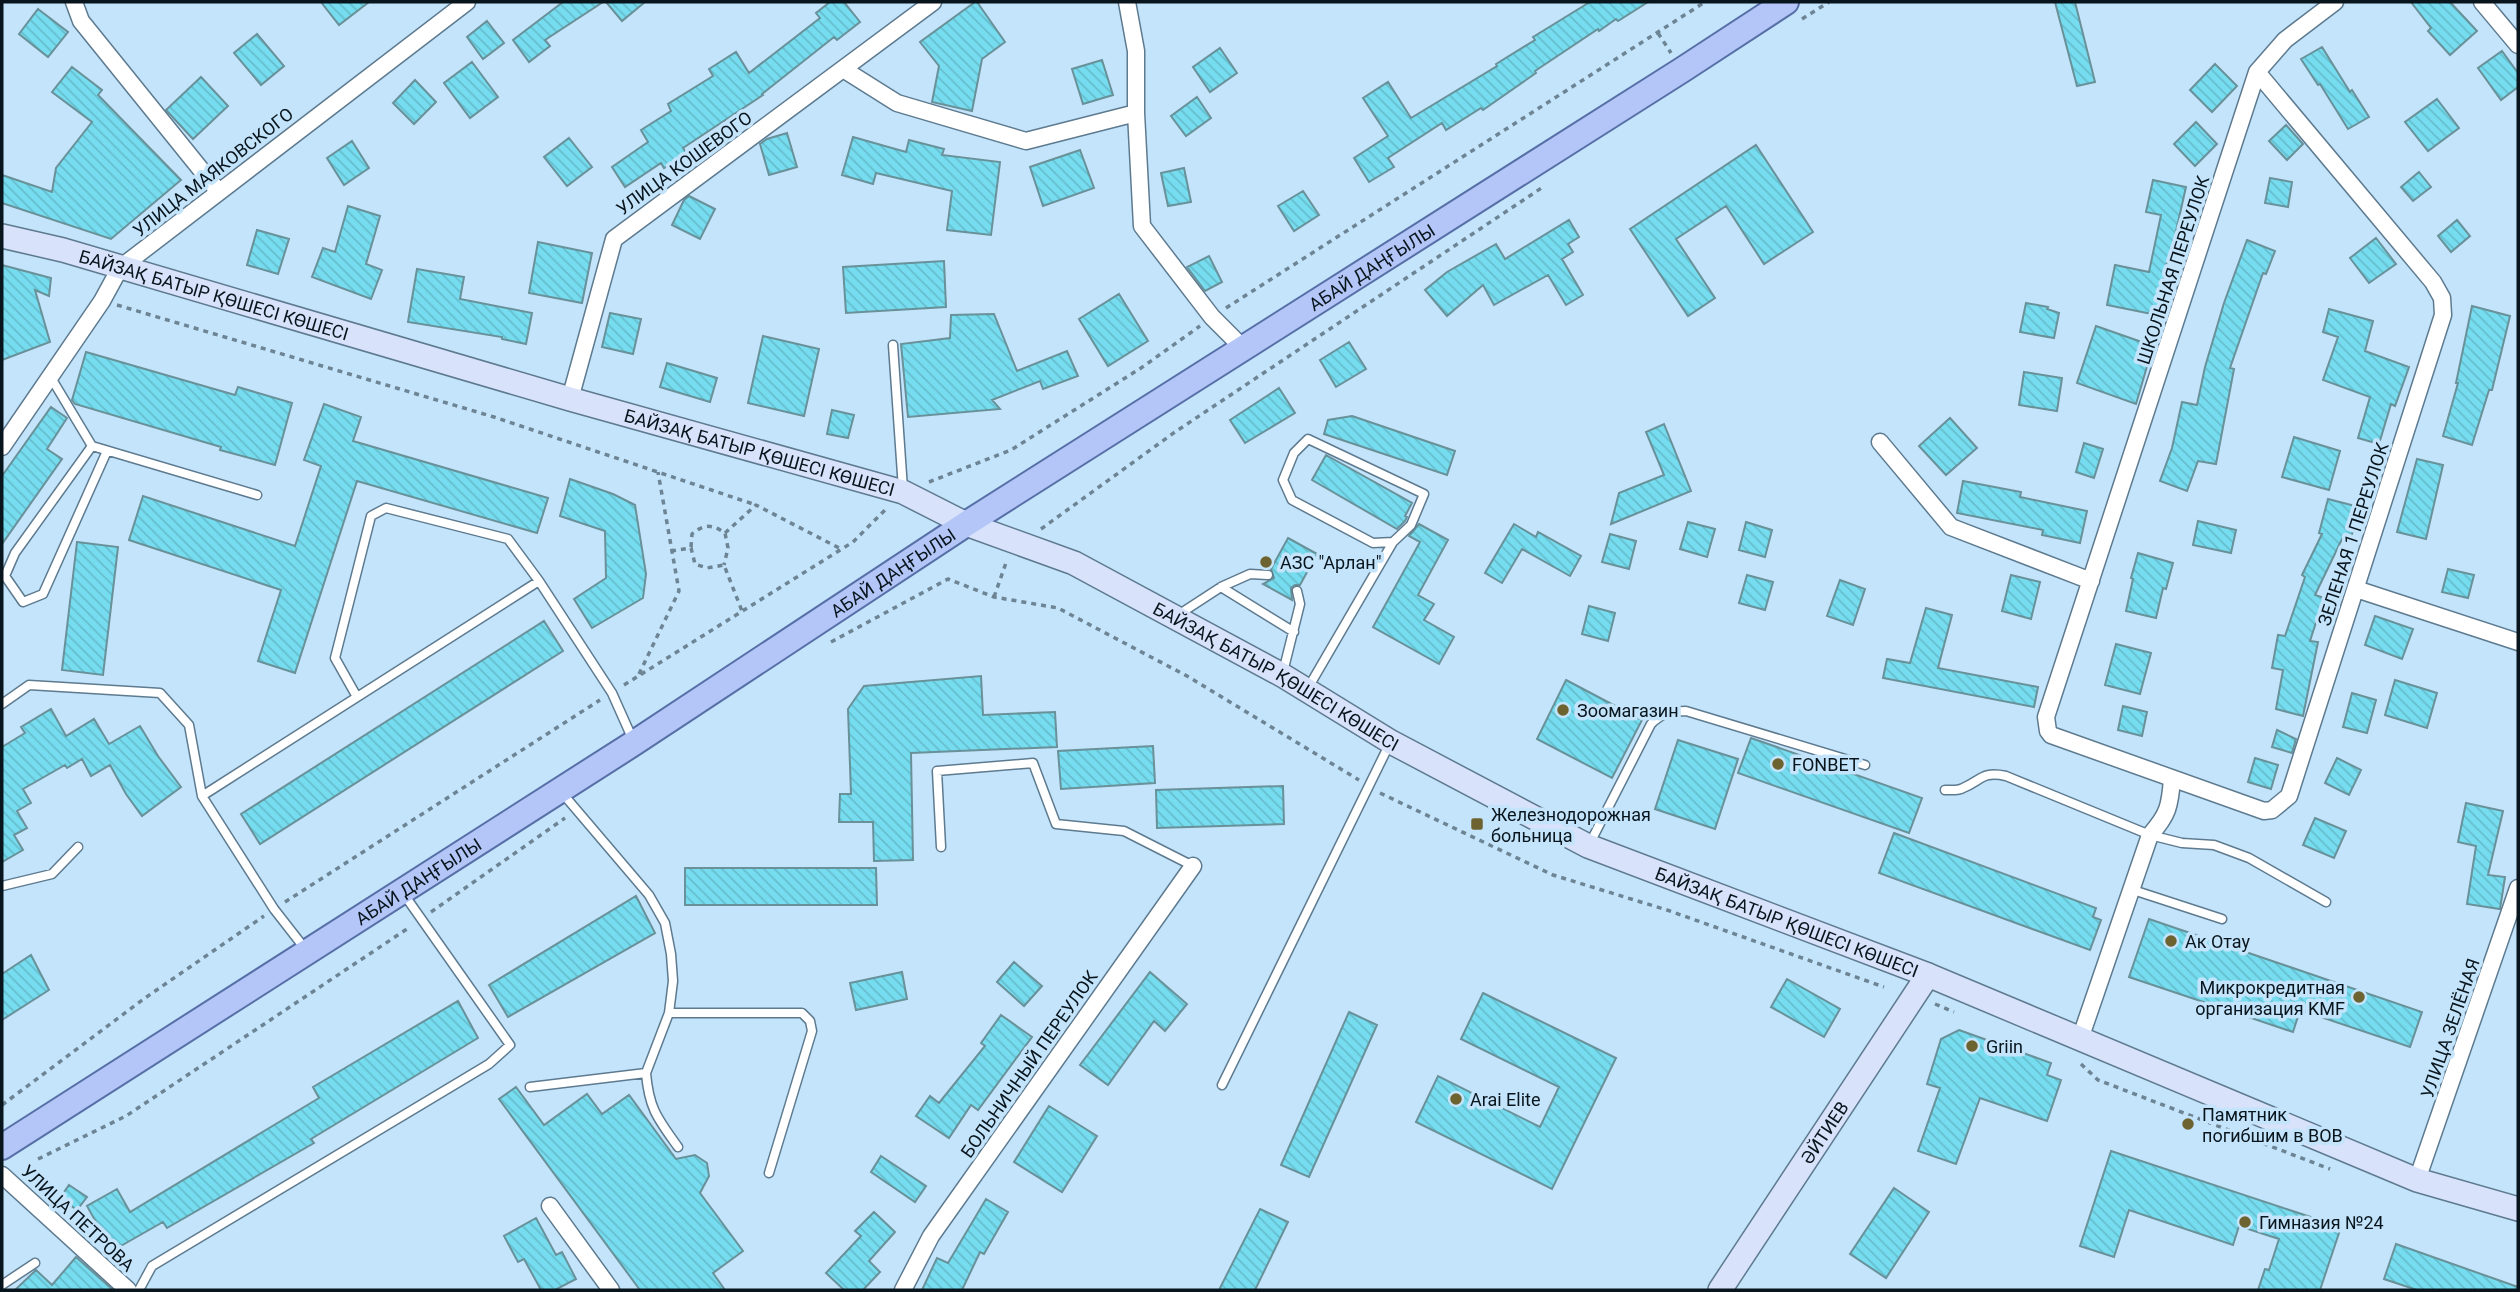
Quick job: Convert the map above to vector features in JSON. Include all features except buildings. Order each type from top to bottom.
[{"type":"main road","name":"АБАЙ ДАҢҒЫЛЫ","points":[[2,1147],[634,743],[966,524],[1243,348],[1682,70],[1791,12]]},
{"type":"main road","name":"БАЙЗАҚ БАТЫР ҚӨШЕСІ КӨШЕСІ","points":[[2,236],[63,250],[570,399],[903,492],[966,524],[1074,563],[1307,689],[1391,742],[1588,846],[1928,975],[2417,1180],[2518,1209]]},
{"type":"main road","name":"ӘЙТИЕВ","points":[[1720,1290],[1928,975]]},
{"type":"street","points":[[74,2],[81,21],[219,192]]},
{"type":"street","name":"УЛИЦА МАЯКОВСКОГО","points":[[2,447],[102,300],[120,268],[467,2]]},
{"type":"street","name":"УЛИЦА КОШЕВОГО","points":[[570,399],[614,239],[933,2]]},
{"type":"street","points":[[1127,2],[1136,51],[1136,113],[1142,226],[1212,317],[1243,348]]},
{"type":"street","name":"ШКОЛЬНАЯ ПЕРЕУЛОК","points":[[2046,717],[2257,72],[2285,40],[2335,2]]},
{"type":"street","points":[[2482,2],[2518,45]]},
{"type":"street","points":[[843,69],[897,103],[1026,141],[1136,113]]},
{"type":"street","name":"ЗЕЛЕНАЯ 1 ПЕРЕУЛОК","points":[[2046,717],[2051,735],[2264,811],[2272,810],[2289,796],[2443,314],[2442,298],[2433,282],[2257,72]]},
{"type":"street","points":[[1880,442],[1951,527],[2091,580]]},
{"type":"street","points":[[2356,589],[2518,642]]},
{"type":"street","points":[[2080,1039],[2150,835],[2163,821],[2169,808],[2172,779]]},
{"type":"street","name":"БОЛЬНИЧНЫЙ ПЕРЕУЛОК","points":[[903,1290],[930,1236],[1193,866]]},
{"type":"street","name":"УЛИЦА ЗЕЛЁНАЯ","points":[[2417,1180],[2518,888]]},
{"type":"street","name":"УЛИЦА ПЕТРОВА","points":[[2,1175],[128,1290]]},
{"type":"street","points":[[550,1206],[611,1290]]},
{"type":"lane","points":[[893,345],[903,492]]},
{"type":"lane","points":[[50,376],[92,446],[257,495]]},
{"type":"lane","points":[[1307,689],[1394,542],[1411,525],[1424,494],[1308,439],[1294,453],[1283,480],[1292,500],[1373,543],[1394,542]]},
{"type":"lane","points":[[92,446],[15,553],[5,576],[23,602],[43,594],[107,451]]},
{"type":"lane","points":[[357,697],[335,658],[371,516],[386,508],[508,539],[612,692],[634,743]]},
{"type":"lane","points":[[1175,617],[1221,587],[1250,573],[1268,575]]},
{"type":"lane","points":[[202,796],[539,581]]},
{"type":"lane","points":[[1221,587],[1294,632]]},
{"type":"lane","points":[[1282,675],[1300,604],[1297,590]]},
{"type":"lane","points":[[2,704],[29,685],[160,692],[189,725],[202,796],[274,909],[307,952]]},
{"type":"lane","points":[[1588,846],[1651,723],[1660,715],[1672,711],[1686,711],[1865,765]]},
{"type":"lane","points":[[1222,1085],[1391,742]]},
{"type":"lane","points":[[941,847],[937,771],[1033,764],[1056,824],[1124,831],[1193,866]]},
{"type":"lane","points":[[1945,790],[1961,790],[1980,777],[1993,773],[2006,776],[2150,835],[2182,843],[2214,845],[2249,858],[2326,902]]},
{"type":"lane","points":[[560,790],[649,895],[665,923],[673,981],[669,1013],[646,1073],[648,1098],[655,1116],[678,1147]]},
{"type":"lane","points":[[2,886],[52,874],[78,847]]},
{"type":"lane","points":[[2130,889],[2221,919]]},
{"type":"lane","points":[[139,1290],[152,1266],[489,1064],[510,1045],[402,891]]},
{"type":"lane","points":[[669,1013],[803,1013],[810,1021],[812,1031],[769,1173]]},
{"type":"lane","points":[[530,1087],[646,1073]]},
{"type":"lane","points":[[2,1284],[35,1263]]},
{"type":"path","points":[[2,1105],[145,998],[274,909],[853,541],[903,492],[1011,450],[1141,368],[1212,317],[1706,2]]},
{"type":"path","points":[[1791,12],[1829,2]]},
{"type":"path","points":[[993,597],[1014,540],[1039,530],[1175,432],[1544,187]]},
{"type":"path","points":[[102,300],[494,417],[756,505],[841,549]]},
{"type":"path","points":[[638,676],[679,590],[658,472]]},
{"type":"path","points":[[725,533],[756,505]]},
{"type":"path","points":[[724,565],[707,568],[695,564],[691,548],[692,534],[702,526],[715,526],[725,533],[728,548],[724,565],[742,611]]},
{"type":"path","points":[[671,551],[691,548]]},
{"type":"path","points":[[826,645],[948,579],[993,597],[1058,608],[1187,676],[1369,787],[1553,875],[1667,911],[1884,987]]},
{"type":"path","points":[[38,1159],[126,1116],[421,919],[576,811]]},
{"type":"place","name":"АЗС \"Арлан\"","points":[[1266,562]]},
{"type":"place","name":"Зоомагазин","points":[[1563,710]]},
{"type":"place","name":"FONBET","points":[[1778,764]]},
{"type":"place","name":"Железнодорожная больница","points":[[1477,824]]},
{"type":"place","name":"Ак Отау","points":[[2171,941]]},
{"type":"place","name":"Микрокредитная организация KMF","points":[[2359,997]]},
{"type":"place","name":"Griin","points":[[1972,1046]]},
{"type":"place","name":"Arai Elite","points":[[1456,1099]]},
{"type":"place","name":"Памятник погибшим в ВОВ","points":[[2188,1124]]},
{"type":"place","name":"Гимназия №24","points":[[2245,1222]]}]
